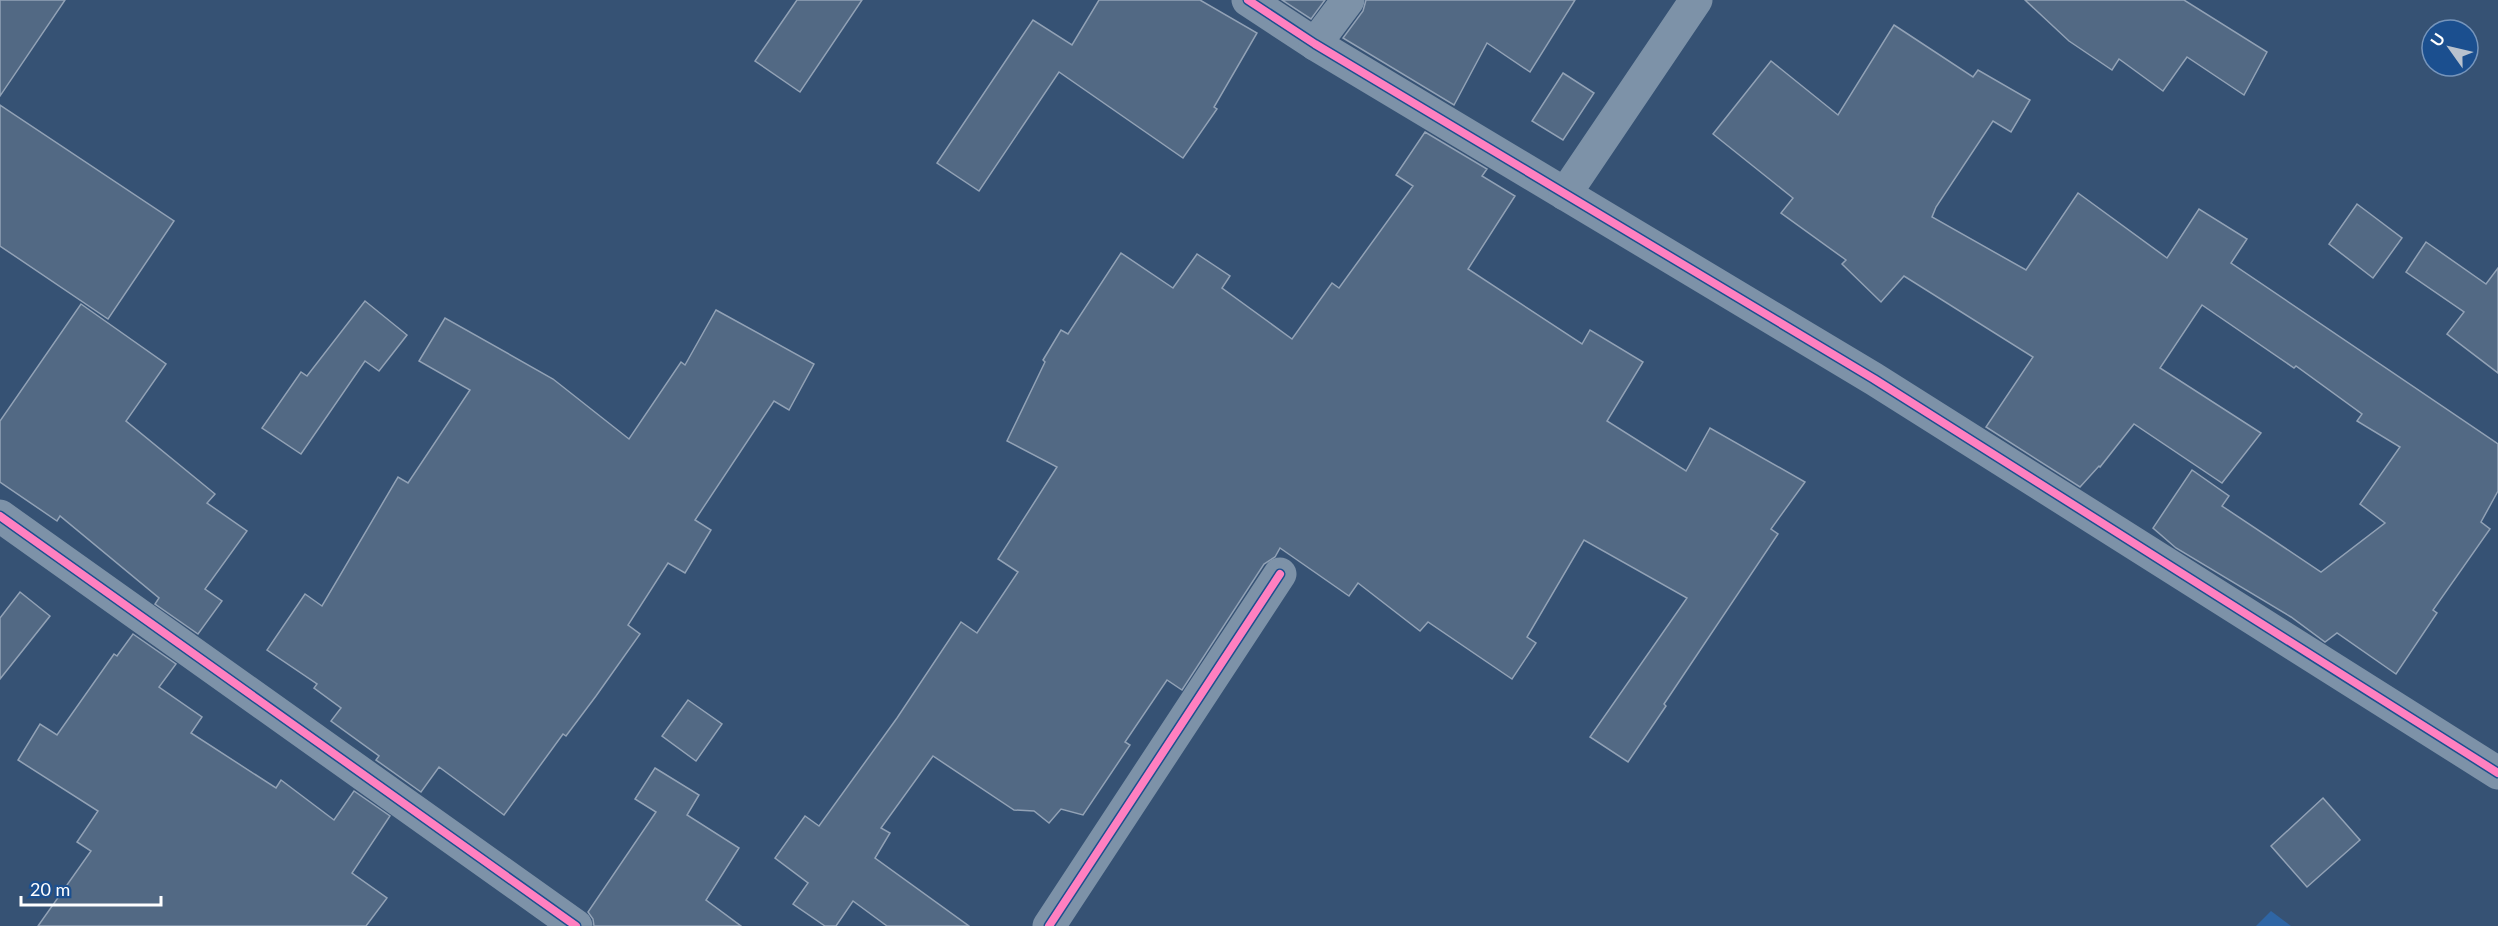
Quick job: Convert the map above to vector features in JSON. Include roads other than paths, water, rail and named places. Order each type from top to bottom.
[{"type":"street","points":[[1248,0],[1315,44],[1874,379],[2498,773]]},
{"type":"street","points":[[1315,44],[1348,0]]},
{"type":"street","points":[[1565,194],[1696,0]]},
{"type":"street","points":[[0,516],[576,926]]},
{"type":"street","points":[[1049,926],[1280,574]]}]
